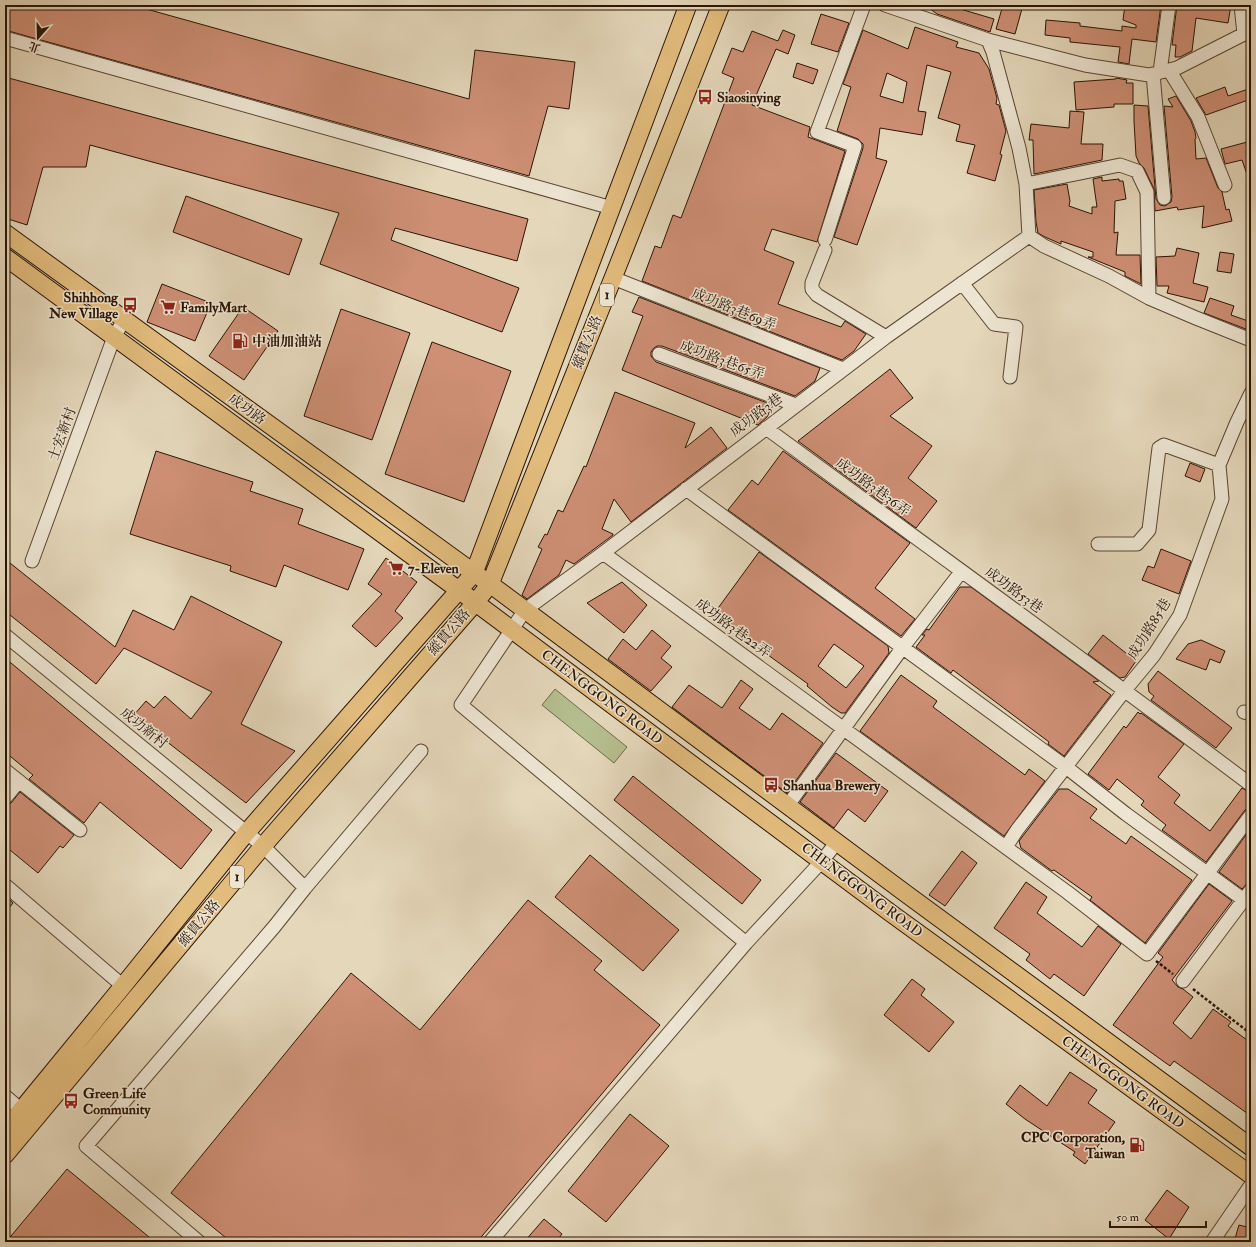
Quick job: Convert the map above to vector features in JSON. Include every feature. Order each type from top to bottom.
[{"type":"main road","name":"縱貫公路","points":[[5,1156],[28,1116],[123,986],[247,832],[460,591],[474,573],[688,5]]},
{"type":"main road","name":"縱貫公路","points":[[5,1130],[28,1116],[490,584],[614,278],[721,5]]},
{"type":"main road","name":"成功路","points":[[5,233],[490,584]]},
{"type":"main road","name":"成功路","points":[[5,257],[475,602]]},
{"type":"main road","name":"CHENGGONG ROAD","points":[[490,584],[1251,1147]]},
{"type":"main road","name":"CHENGGONG ROAD","points":[[475,602],[899,918],[1251,1175]]},
{"type":"street","points":[[864,5],[816,132],[855,146],[812,283],[812,290],[817,295],[886,337]]},
{"type":"street","points":[[885,5],[988,40],[1085,65],[1149,75],[1177,68],[1248,34],[1241,5]]},
{"type":"street","points":[[1164,198],[1161,72],[1169,5]]},
{"type":"street","points":[[5,38],[612,208]]},
{"type":"street","points":[[988,40],[994,52],[1020,148],[1026,184],[1029,236],[1044,246],[1109,276],[1149,298],[1251,340]]},
{"type":"street","points":[[1161,72],[1198,117],[1225,185]]},
{"type":"street","points":[[1026,184],[1120,165],[1138,170],[1147,192],[1149,298]]},
{"type":"street","name":"成功路3巷","points":[[746,943],[461,705],[525,610],[603,553],[886,337],[1029,236]]},
{"type":"street","name":"成功路3巷69弄","points":[[614,278],[843,369]]},
{"type":"street","points":[[962,283],[994,324],[1016,327],[1010,377]]},
{"type":"street","name":"士宏新村","points":[[32,561],[114,337],[124,320]]},
{"type":"street","name":"成功路3巷65弄","points":[[659,354],[796,405]]},
{"type":"street","points":[[1098,544],[1137,544],[1149,530],[1159,448],[1164,445],[1219,464],[1251,393]]},
{"type":"street","name":"成功路3巷36弄","points":[[766,428],[961,572]]},
{"type":"street","name":"成功路85巷","points":[[1006,847],[1017,830],[1125,690],[1154,655],[1180,614],[1222,499],[1219,464]]},
{"type":"street","points":[[686,489],[1066,767],[1126,814],[1208,873],[1247,895],[1183,981]]},
{"type":"street","name":"成功路3巷22弄","points":[[603,553],[844,729]]},
{"type":"street","name":"成功路53巷","points":[[788,805],[903,647],[961,572],[1125,690],[1251,785]]},
{"type":"street","name":"成功新村","points":[[5,634],[247,832],[305,888]]},
{"type":"street","points":[[844,729],[1067,892],[1146,954],[1251,815]]},
{"type":"street","points":[[199,1242],[86,1146],[274,927],[305,888],[421,751]]},
{"type":"street","points":[[5,770],[80,830]]},
{"type":"street","points":[[5,798],[19,781]]},
{"type":"street","points":[[490,1242],[746,943],[822,861],[837,842]]},
{"type":"street","points":[[5,885],[123,986]]},
{"type":"street","points":[[5,1096],[28,1116]]},
{"type":"street","points":[[1212,1242],[1251,1185]]},
{"type":"path","points":[[1146,954],[1251,1034]]},
{"type":"green space","points":[[555,689],[627,747],[614,763],[542,705]]},
{"type":"building","points":[[5,5],[132,5],[469,99],[475,50],[575,62],[569,109],[548,106],[529,176],[5,30]]},
{"type":"building","points":[[925,5],[960,5],[957,8],[994,19],[990,32],[937,14]]},
{"type":"building","points":[[1003,5],[1023,5],[1015,34],[996,29]]},
{"type":"building","points":[[1125,5],[1161,5],[1156,42],[1132,39],[1129,64],[1118,62],[1120,47],[1070,42],[1070,38],[1045,35],[1046,20],[1080,23],[1080,26],[1122,31],[1122,26],[1136,28],[1136,25],[1123,20]]},
{"type":"building","points":[[1177,5],[1231,5],[1228,23],[1196,18],[1192,51],[1180,57],[1175,57],[1176,45],[1172,45]]},
{"type":"building","points":[[821,14],[849,23],[838,52],[811,44]]},
{"type":"building","points":[[915,27],[958,42],[956,47],[979,53],[989,69],[997,98],[996,104],[999,105],[1006,131],[1000,154],[1002,155],[995,181],[967,173],[975,145],[956,141],[960,125],[938,118],[951,72],[927,65],[918,111],[926,112],[922,135],[880,128],[876,158],[887,161],[857,245],[834,237],[863,148],[863,144],[858,139],[837,131],[851,87],[843,84],[863,30],[908,49]],"holes":[[[887,73],[907,82],[903,103],[880,96]]]},
{"type":"building","points":[[783,30],[795,35],[788,54],[776,49],[752,105],[810,127],[808,137],[845,151],[817,242],[772,229],[764,250],[794,262],[778,304],[841,327],[845,321],[866,334],[854,351],[842,360],[642,281],[655,246],[661,248],[673,215],[681,218],[734,78],[722,73],[732,48],[743,52],[752,31],[778,41]]},
{"type":"building","points":[[797,63],[818,70],[813,84],[793,77]]},
{"type":"building","points":[[5,77],[528,219],[517,261],[395,228],[391,240],[519,288],[502,332],[320,264],[339,213],[90,145],[86,167],[43,167],[27,225],[5,218]]},
{"type":"building","points":[[1116,78],[1127,80],[1126,83],[1133,83],[1133,104],[1114,104],[1114,107],[1076,110],[1074,82]]},
{"type":"building","points":[[1225,87],[1228,96],[1251,88],[1251,99],[1206,115],[1196,98]]},
{"type":"building","points":[[1176,96],[1191,121],[1195,132],[1196,159],[1206,158],[1218,188],[1222,192],[1226,210],[1229,209],[1232,221],[1202,228],[1204,206],[1178,210],[1177,207],[1155,211],[1154,189],[1144,168],[1139,163],[1136,156],[1134,105],[1148,106],[1156,199],[1160,205],[1165,206],[1171,202],[1172,197],[1164,106],[1173,107],[1168,99]]},
{"type":"building","points":[[1070,111],[1084,112],[1081,144],[1103,144],[1102,160],[1034,174],[1033,140],[1029,140],[1031,124],[1069,128]]},
{"type":"building","points":[[1251,141],[1251,180],[1249,180],[1242,160],[1225,164],[1221,149]]},
{"type":"building","points":[[1102,177],[1102,181],[1119,179],[1119,181],[1123,181],[1126,199],[1115,201],[1114,233],[1118,232],[1116,255],[1140,255],[1141,284],[1125,276],[1125,272],[1088,257],[1093,257],[1093,252],[1061,241],[1061,244],[1038,233],[1034,190],[1067,184],[1070,201],[1069,206],[1092,214],[1092,207],[1097,207],[1093,179]]},
{"type":"building","points":[[186,196],[302,239],[289,275],[173,232]]},
{"type":"building","points":[[1177,248],[1199,253],[1193,283],[1208,287],[1204,302],[1167,293],[1169,286],[1157,286],[1156,257],[1175,256]]},
{"type":"building","points":[[1220,252],[1234,254],[1231,273],[1217,271]]},
{"type":"building","points":[[162,284],[211,303],[195,341],[147,322]]},
{"type":"building","points":[[639,297],[820,368],[815,381],[795,396],[662,346],[657,346],[651,352],[651,356],[656,362],[773,405],[767,417],[758,425],[622,370],[643,316],[632,312]]},
{"type":"building","points":[[1210,298],[1234,306],[1231,315],[1251,322],[1251,331],[1204,313]]},
{"type":"building","points":[[243,307],[278,331],[244,380],[209,356]]},
{"type":"building","points":[[341,309],[410,333],[372,440],[304,416]]},
{"type":"building","points":[[432,342],[511,371],[464,502],[385,474]]},
{"type":"building","points":[[890,369],[913,398],[890,416],[932,446],[908,478],[937,501],[916,528],[798,441]]},
{"type":"building","points":[[615,392],[695,423],[685,448],[711,427],[727,448],[631,522],[614,499],[602,529],[613,535],[574,564],[566,560],[559,575],[527,599],[522,595],[542,549],[538,547],[545,534],[547,535],[558,510],[563,512],[584,466],[586,467]]},
{"type":"building","points":[[156,451],[253,482],[250,491],[303,509],[298,524],[364,549],[348,590],[284,565],[276,587],[230,571],[231,566],[130,534]]},
{"type":"building","points":[[783,451],[910,543],[875,588],[915,619],[901,636],[728,510],[752,480],[758,485]]},
{"type":"building","points":[[1190,463],[1205,469],[1200,482],[1185,476]]},
{"type":"building","points":[[1161,549],[1191,561],[1179,594],[1142,580],[1148,566],[1154,568]]},
{"type":"building","points":[[759,552],[888,646],[889,653],[845,713],[841,713],[807,686],[808,684],[713,615]],"holes":[[[834,644],[864,666],[846,688],[818,666]]]},
{"type":"building","points":[[386,558],[417,582],[395,611],[403,618],[376,647],[352,626],[382,594],[368,584]]},
{"type":"building","points":[[5,559],[115,647],[133,610],[174,630],[191,596],[282,642],[241,724],[295,751],[246,803],[166,741],[164,743],[133,716],[146,701],[154,708],[165,696],[191,719],[212,692],[124,648],[96,684],[5,611]]},
{"type":"building","points":[[622,582],[647,605],[624,633],[587,603]]},
{"type":"building","points":[[960,587],[971,587],[1099,681],[1093,682],[1111,695],[1064,756],[1048,744],[1049,742],[953,670],[951,673],[916,647],[925,635],[922,635],[927,629],[929,630]]},
{"type":"building","points":[[652,630],[671,646],[661,658],[672,667],[651,691],[608,659],[623,639],[636,650]]},
{"type":"building","points":[[1103,635],[1136,661],[1125,677],[1120,678],[1088,654]]},
{"type":"building","points":[[1201,640],[1225,651],[1220,663],[1210,659],[1206,670],[1176,659],[1188,644]]},
{"type":"building","points":[[5,658],[212,830],[181,869],[100,802],[84,823],[29,779],[33,775],[5,752]]},
{"type":"building","points":[[1158,671],[1232,728],[1216,748],[1151,700],[1154,696],[1149,692],[1148,684]]},
{"type":"building","points":[[901,675],[937,701],[933,707],[1025,775],[1029,769],[1045,781],[1004,836],[860,731]]},
{"type":"building","points":[[741,680],[753,689],[739,708],[770,730],[782,713],[823,743],[787,793],[672,707],[689,685],[722,708]]},
{"type":"building","points":[[1138,712],[1184,744],[1158,777],[1180,795],[1174,803],[1210,831],[1242,788],[1251,793],[1251,807],[1245,810],[1206,862],[1162,830],[1166,825],[1141,805],[1144,801],[1117,779],[1109,790],[1088,774],[1124,726],[1126,728]]},
{"type":"building","points":[[836,753],[888,791],[865,822],[848,809],[834,828],[800,802]]},
{"type":"building","points":[[633,776],[761,880],[742,904],[614,800]]},
{"type":"building","points":[[1059,789],[1068,789],[1097,809],[1090,818],[1126,844],[1131,836],[1192,880],[1145,943],[1090,900],[1092,897],[1054,870],[1052,871],[1021,848],[1019,841]]},
{"type":"building","points":[[20,792],[74,835],[63,848],[60,846],[38,873],[5,846],[5,806],[11,803]]},
{"type":"building","points":[[1251,828],[1251,879],[1242,889],[1219,872]]},
{"type":"building","points":[[962,851],[977,863],[945,906],[929,895]]},
{"type":"building","points":[[590,855],[679,930],[643,971],[555,897]]},
{"type":"building","points":[[1026,882],[1047,897],[1037,913],[1082,947],[1098,926],[1121,944],[1084,996],[1054,974],[1050,979],[1026,960],[1030,954],[994,928]]},
{"type":"building","points":[[1209,884],[1232,901],[1172,980],[1178,987],[1193,997],[1173,1023],[1191,1039],[1213,1009],[1231,1022],[1228,1026],[1251,1043],[1251,1116],[1174,1061],[1170,1066],[1113,1025],[1163,957],[1158,953]]},
{"type":"building","points":[[5,896],[13,903],[5,913]]},
{"type":"building","points":[[528,900],[602,961],[594,970],[660,1025],[477,1242],[231,1242],[171,1193],[351,973],[420,1030]]},
{"type":"building","points":[[912,979],[925,989],[921,995],[954,1022],[929,1052],[884,1015]]},
{"type":"building","points":[[1070,1072],[1097,1090],[1088,1103],[1115,1122],[1085,1164],[1073,1155],[1075,1152],[1025,1119],[1006,1104],[1020,1085],[1047,1106]]},
{"type":"building","points":[[630,1114],[669,1146],[606,1222],[568,1191]]},
{"type":"building","points":[[67,1169],[155,1242],[6,1242]]},
{"type":"building","points":[[1167,1190],[1189,1207],[1169,1239],[1145,1220]]},
{"type":"building","points":[[544,1219],[562,1234],[556,1242],[524,1242]]},
{"type":"building","points":[[1239,1225],[1251,1228],[1251,1242],[1234,1242]]},
{"type":"place","name":"Siaosinying","points":[[705,97]]},
{"type":"place","name":"Shihhong New Village","points":[[130,305]]},
{"type":"place","name":"FamilyMart","points":[[168,307]]},
{"type":"place","name":"中油加油站","points":[[240,341]]},
{"type":"place","name":"7-Eleven","points":[[396,568]]},
{"type":"place","name":"Shanhua Brewery","points":[[771,785]]},
{"type":"place","name":"Green Life Community","points":[[71,1101]]},
{"type":"place","name":"CPC Corporation, Taiwan","points":[[1137,1145]]}]
